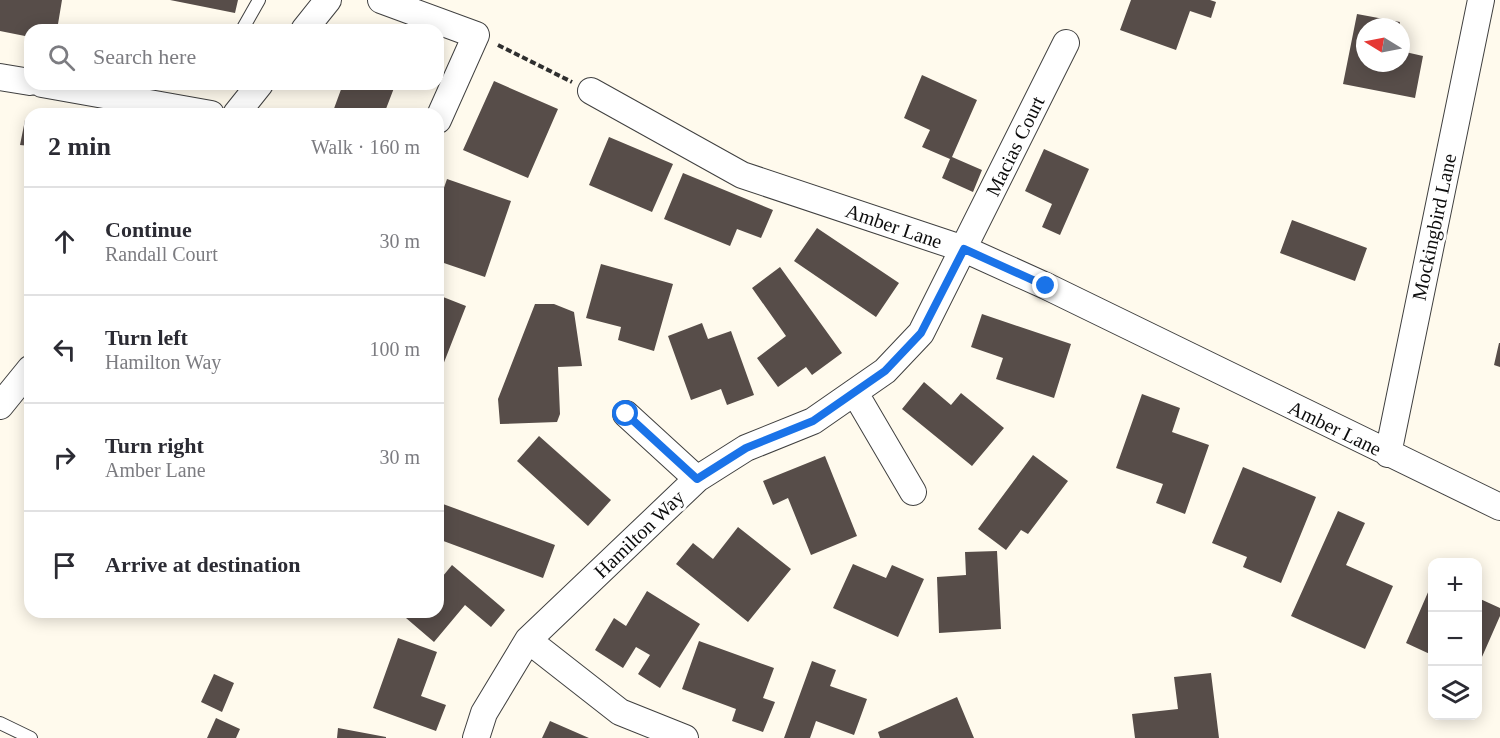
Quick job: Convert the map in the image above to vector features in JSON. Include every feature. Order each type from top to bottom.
[{"type":"street","points":[[309,24],[328,0]]},
{"type":"street","points":[[381,0],[476,35],[443,108]]},
{"type":"street","name":"Mockingbird Lane","points":[[1388,453],[1481,0]]},
{"type":"street","name":"Macias Court","points":[[964,249],[1066,43]]},
{"type":"street","points":[[0,77],[24,81]]},
{"type":"street","points":[[76,90],[177,108]]},
{"type":"street","points":[[240,108],[253,90]]},
{"type":"street","name":"Amber Lane","points":[[591,91],[742,175],[964,249],[1046,286],[1500,507]]},
{"type":"street","name":"Hamilton Way","points":[[476,738],[484,713],[528,640],[697,479],[746,448],[813,421],[885,371],[921,333],[964,249]]},
{"type":"street","points":[[0,406],[24,376]]},
{"type":"street","points":[[855,393],[913,492]]},
{"type":"street","points":[[626,414],[697,479]]},
{"type":"street","points":[[528,640],[620,712],[685,738]]},
{"type":"lane","points":[[245,24],[259,0]]},
{"type":"lane","points":[[0,723],[31,738]]},
{"type":"path","points":[[476,35],[591,91]]},
{"type":"building","points":[[0,0],[62,0],[58,24],[24,24],[24,36],[0,31]]},
{"type":"building","points":[[170,0],[238,0],[235,13]]},
{"type":"building","points":[[1131,0],[1210,0],[1216,2],[1211,18],[1190,11],[1176,50],[1120,30]]},
{"type":"building","points":[[1357,14],[1378,18],[1356,18]]},
{"type":"building","points":[[1356,19],[1356,72],[1410,72],[1410,53],[1423,56],[1415,98],[1343,84]]},
{"type":"building","points":[[922,75],[977,100],[952,157],[982,170],[973,192],[942,178],[950,159],[922,147],[930,130],[904,118]]},
{"type":"building","points":[[494,81],[558,109],[528,178],[463,150]]},
{"type":"building","points":[[341,90],[393,90],[386,108],[334,108]]},
{"type":"building","points":[[24,125],[24,145],[20,145]]},
{"type":"building","points":[[609,137],[673,164],[652,212],[589,185]]},
{"type":"building","points":[[1044,149],[1089,169],[1060,235],[1042,227],[1052,204],[1025,191]]},
{"type":"building","points":[[683,173],[773,210],[761,238],[737,229],[730,246],[664,219]]},
{"type":"building","points":[[447,179],[511,201],[485,277],[444,263],[444,188]]},
{"type":"building","points":[[1292,220],[1367,248],[1355,281],[1280,253]]},
{"type":"building","points":[[817,228],[899,283],[876,317],[794,261]]},
{"type":"building","points":[[601,264],[673,284],[654,351],[618,340],[621,327],[586,318]]},
{"type":"building","points":[[780,267],[842,353],[812,375],[806,367],[778,387],[757,358],[786,336],[752,288]]},
{"type":"building","points":[[444,297],[466,306],[444,362]]},
{"type":"building","points":[[535,304],[554,304],[574,312],[582,366],[558,367],[560,414],[557,422],[500,424],[498,399]]},
{"type":"building","points":[[982,314],[1071,344],[1054,398],[996,379],[1003,358],[971,347]]},
{"type":"building","points":[[702,323],[708,339],[731,331],[754,395],[727,405],[721,389],[691,400],[668,336]]},
{"type":"building","points":[[1500,343],[1500,367],[1494,365]]},
{"type":"building","points":[[924,382],[951,405],[961,393],[1004,428],[972,466],[902,409]]},
{"type":"building","points":[[1142,394],[1180,408],[1172,432],[1209,445],[1185,514],[1156,503],[1163,484],[1116,468]]},
{"type":"building","points":[[539,436],[611,500],[588,526],[517,461]]},
{"type":"building","points":[[1033,455],[1068,481],[1028,534],[1021,530],[1006,550],[978,529]]},
{"type":"building","points":[[825,456],[857,536],[811,555],[788,498],[773,505],[763,481]]},
{"type":"building","points":[[1243,467],[1316,497],[1281,583],[1243,567],[1247,557],[1212,543]]},
{"type":"building","points":[[444,504],[555,545],[543,578],[444,541]]},
{"type":"building","points":[[1338,511],[1365,523],[1346,565],[1393,586],[1365,649],[1291,616]]},
{"type":"building","points":[[738,527],[791,569],[748,622],[676,564],[693,543],[713,559]]},
{"type":"building","points":[[997,551],[1001,629],[939,633],[937,577],[966,575],[965,552]]},
{"type":"building","points":[[853,564],[886,578],[892,565],[924,579],[898,637],[833,608]]},
{"type":"building","points":[[452,565],[505,610],[491,627],[465,605],[434,642],[406,618],[444,618],[444,575]]},
{"type":"building","points":[[647,591],[700,624],[660,688],[638,674],[650,655],[636,647],[623,668],[595,650],[614,618],[626,626]]},
{"type":"building","points":[[1428,592],[1428,653],[1406,643]]},
{"type":"building","points":[[1482,600],[1500,608],[1500,616],[1482,657]]},
{"type":"building","points":[[398,638],[437,652],[421,696],[446,705],[436,731],[373,708]]},
{"type":"building","points":[[699,641],[774,668],[763,698],[775,702],[763,732],[732,721],[736,709],[682,689]]},
{"type":"building","points":[[812,661],[836,670],[830,686],[867,699],[854,735],[816,721],[810,738],[784,738]]},
{"type":"building","points":[[1211,673],[1219,738],[1135,738],[1132,714],[1178,709],[1174,677]]},
{"type":"building","points":[[214,674],[234,683],[222,712],[201,702]]},
{"type":"building","points":[[957,697],[974,738],[880,738],[878,732]]},
{"type":"building","points":[[216,718],[240,729],[236,738],[207,738]]},
{"type":"building","points":[[550,721],[589,738],[542,738]]},
{"type":"building","points":[[338,728],[386,737],[386,738],[337,738]]},
{"type":"route","points":[[626,414],[697,479],[746,448],[813,421],[885,371],[921,333],[964,249],[1046,286]]}]
